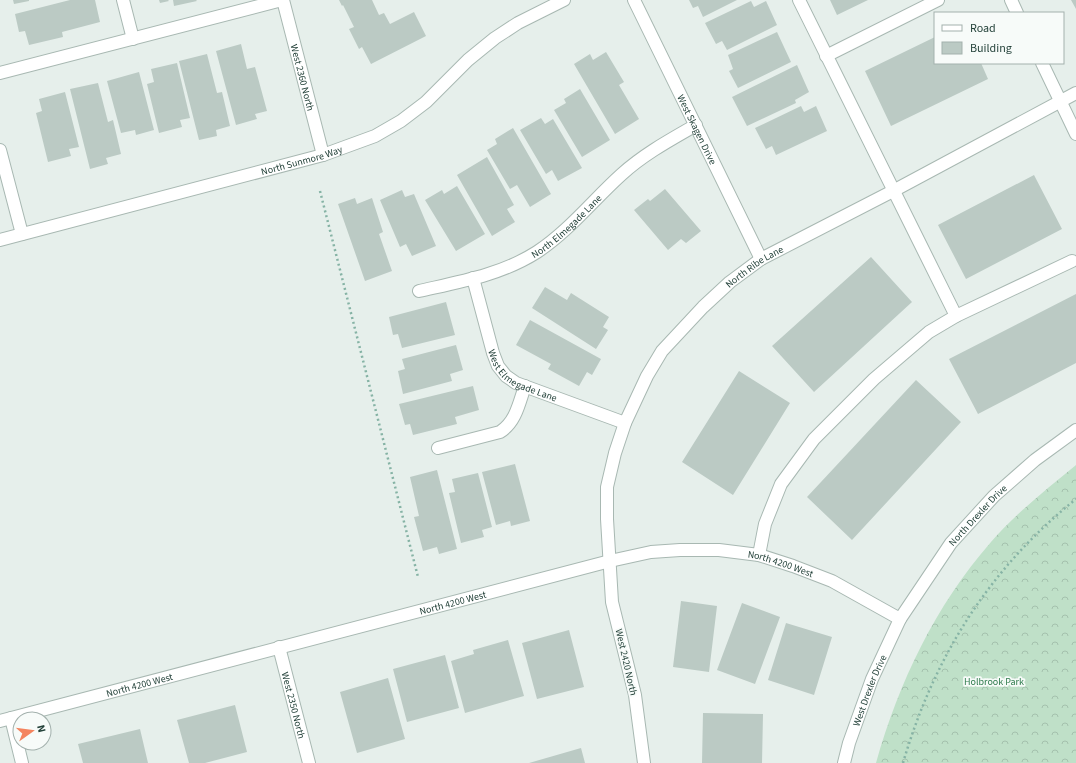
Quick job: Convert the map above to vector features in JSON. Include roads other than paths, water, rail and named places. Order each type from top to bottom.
[{"type":"street","points":[[123,0],[133,39]]},
{"type":"street","points":[[0,73],[283,0]]},
{"type":"street","name":"West 2360 North","points":[[283,0],[323,155]]},
{"type":"street","name":"North Sunmore Way","points":[[0,240],[323,155],[375,136],[401,121],[426,102],[468,60],[495,38],[518,23],[564,0]]},
{"type":"street","name":"West Skagen Drive","points":[[634,0],[761,259]]},
{"type":"street","points":[[798,0],[956,316]]},
{"type":"street","points":[[826,56],[938,0]]},
{"type":"street","points":[[1011,0],[1017,12]]},
{"type":"street","points":[[1042,64],[1076,134]]},
{"type":"street","name":"North Ribe Lane","points":[[610,561],[607,519],[607,487],[615,453],[625,423],[647,376],[662,351],[703,307],[730,282],[761,259],[893,191],[1076,93]]},
{"type":"street","name":"North Elmegade Lane","points":[[419,291],[499,271],[516,264],[537,252],[562,232],[623,173],[644,156],[696,125]]},
{"type":"street","points":[[0,150],[22,234]]},
{"type":"street","points":[[759,555],[764,524],[782,484],[814,439],[874,379],[929,332],[956,316],[1072,261]]},
{"type":"street","name":"West Elmegade Lane","points":[[474,278],[493,353],[498,366],[506,376],[516,383],[625,423]]},
{"type":"street","points":[[438,448],[500,432],[508,427],[513,420],[525,386]]},
{"type":"street","name":"North Drexler Drive","points":[[900,619],[951,543],[994,496],[1035,460],[1076,430]]},
{"type":"street","name":"North 4200 West","points":[[5,719],[610,561],[651,552],[718,550],[759,555],[832,581],[900,619]]},
{"type":"street","name":"West 2420 North","points":[[610,561],[612,602],[635,696],[644,763]]},
{"type":"street","name":"West Drexler Drive","points":[[844,763],[849,743],[872,679],[900,619]]},
{"type":"street","name":"West 2350 North","points":[[280,648],[309,763]]},
{"type":"street","points":[[5,719],[22,763]]},
{"type":"park label","name":"Holbrook Park","points":[[994,681]]}]
